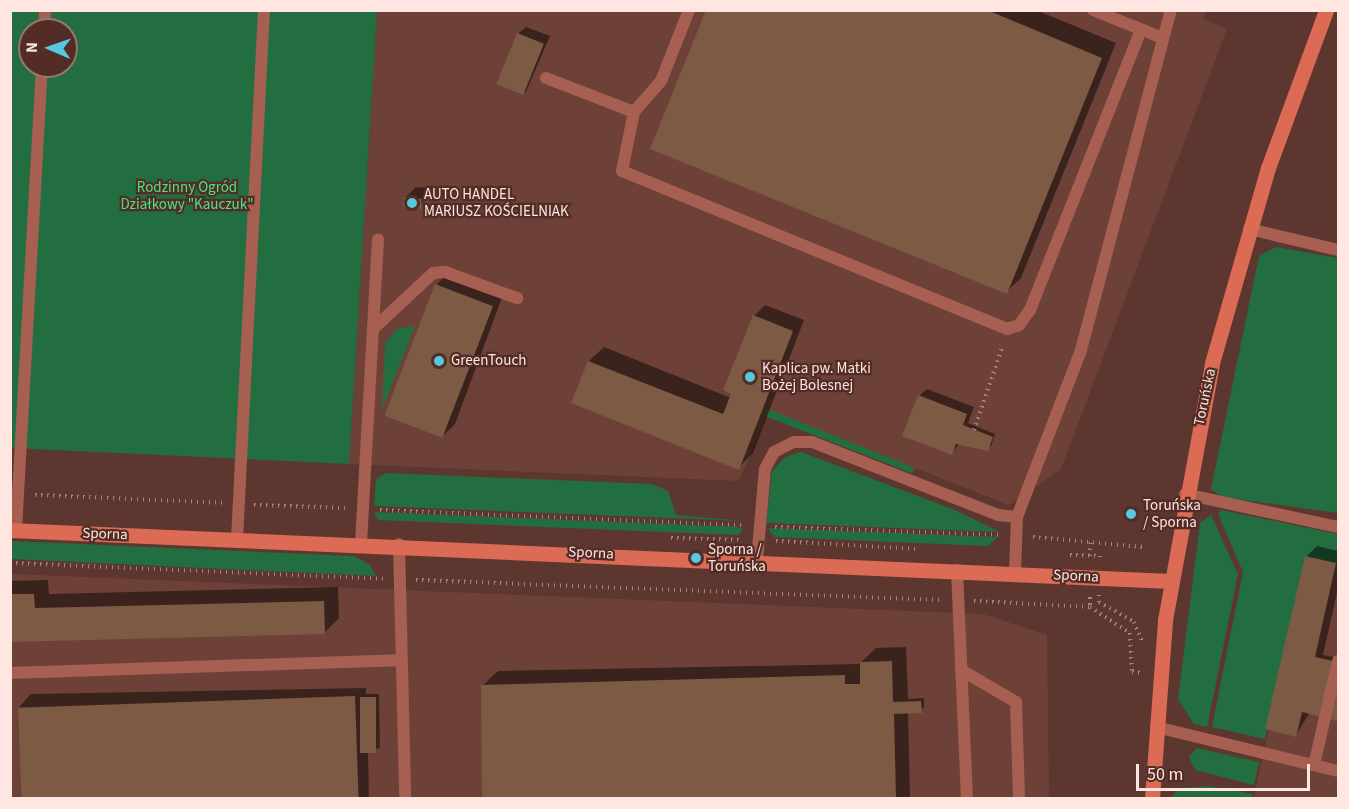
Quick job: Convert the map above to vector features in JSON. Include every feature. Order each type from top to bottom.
[{"type":"street","name":"Toruńska","points":[[1152,798],[1159,675],[1171,581],[1185,494],[1212,363],[1250,229],[1326,10]]},
{"type":"street","name":"Sporna","points":[[13,530],[399,544],[1171,581]]},
{"type":"lane","points":[[237,539],[264,10]]},
{"type":"lane","points":[[689,10],[661,81],[634,112],[622,171],[1007,329],[1019,325],[1030,310],[1141,29]]},
{"type":"lane","points":[[1093,10],[1160,37]]},
{"type":"lane","points":[[1015,573],[1017,517],[1081,350],[1160,37],[1171,10]]},
{"type":"lane","points":[[13,530],[18,494],[41,78]]},
{"type":"lane","points":[[546,78],[634,112]]},
{"type":"lane","points":[[1250,229],[1338,250]]},
{"type":"lane","points":[[361,543],[378,239]]},
{"type":"lane","points":[[373,329],[433,273],[445,272],[517,298]]},
{"type":"lane","points":[[757,560],[759,526],[769,459],[778,448],[806,441],[998,515],[1017,517]]},
{"type":"lane","points":[[1185,494],[1338,527]]},
{"type":"lane","points":[[399,544],[398,660],[405,798]]},
{"type":"lane","points":[[957,570],[967,798]]},
{"type":"lane","points":[[10,673],[398,660]]},
{"type":"lane","points":[[1314,765],[1338,661]]},
{"type":"lane","points":[[961,670],[1016,702],[1019,798]]},
{"type":"lane","points":[[1156,727],[1338,771]]},
{"type":"path","points":[[974,430],[1007,329]]},
{"type":"path","points":[[18,494],[1091,539],[1145,547]]},
{"type":"path","points":[[1091,539],[1099,602],[1123,614]]},
{"type":"path","points":[[10,563],[1090,607],[1130,633],[1132,672],[1159,675]]},
{"type":"path","points":[[1090,607],[1095,578]]},
{"type":"shaded area","points":[[1207,10],[1203,19],[1227,29],[1061,469],[1009,505],[769,410],[739,481],[349,464],[377,11]]},
{"type":"shaded area","points":[[1308,542],[1338,544],[1338,798],[1254,798]]},
{"type":"shaded area","points":[[11,574],[983,614],[1047,635],[1049,798],[11,798]]},
{"type":"green space","name":"Rodzinny Ogród Działkowy \"Kauczuk\"","points":[[11,11],[377,11],[349,464],[11,448]]},
{"type":"green space","points":[[1276,247],[1338,258],[1338,513],[1222,497],[1211,489],[1259,256]]},
{"type":"green space","points":[[415,326],[382,410],[385,343],[398,328]]},
{"type":"green space","points":[[768,409],[915,468],[911,473],[765,416]]},
{"type":"green space","points":[[801,452],[955,510],[1000,532],[766,523],[772,471],[785,457]]},
{"type":"green space","points":[[386,473],[652,484],[668,491],[676,515],[743,521],[374,506],[376,479]]},
{"type":"green space","points":[[1221,510],[1338,534],[1338,564],[1305,556],[1265,739],[1212,727],[1243,572],[1218,514]]},
{"type":"green space","points":[[374,512],[743,529],[738,535],[378,520]]},
{"type":"green space","points":[[1211,515],[1238,574],[1207,727],[1194,724],[1178,699],[1200,523]]},
{"type":"green space","points":[[768,528],[997,538],[988,546],[774,537]]},
{"type":"green space","points":[[11,541],[354,556],[370,565],[376,576],[11,559]]},
{"type":"green space","points":[[1197,748],[1259,762],[1254,785],[1195,770],[1189,757]]},
{"type":"green space","points":[[1209,786],[1252,794],[1254,798],[1171,798],[1179,788]]},
{"type":"building","points":[[706,10],[987,10],[1102,58],[1007,294],[650,149]]},
{"type":"building","points":[[517,33],[544,44],[523,95],[496,84]]},
{"type":"building","name":"AUTO HANDEL MARIUSZ KOŚCIELNIAK","points":[[404,197],[422,199],[421,209],[403,207]]},
{"type":"building","name":"GreenTouch","points":[[435,284],[493,306],[442,438],[384,416]]},
{"type":"building","points":[[753,315],[793,331],[739,470],[571,403],[588,361],[723,414],[731,394],[723,390]]},
{"type":"building","points":[[918,395],[967,414],[963,425],[993,437],[988,451],[956,444],[952,455],[902,436]]},
{"type":"building","points":[[1305,556],[1336,563],[1315,657],[1338,662],[1338,721],[1302,712],[1296,737],[1265,729]]},
{"type":"building","points":[[10,594],[34,594],[35,608],[324,601],[325,634],[10,642]]},
{"type":"building","points":[[892,661],[893,702],[921,701],[922,713],[894,714],[896,798],[482,798],[481,685],[845,675],[845,684],[860,684],[860,662]]},
{"type":"building","points":[[355,696],[359,798],[21,798],[18,708]]},
{"type":"building","points":[[360,697],[376,697],[376,753],[360,753]]},
{"type":"place","name":"AUTO HANDEL MARIUSZ KOŚCIELNIAK","points":[[412,203]]},
{"type":"place","name":"GreenTouch","points":[[439,361]]},
{"type":"place","name":"Kaplica pw. Matki Bożej Bolesnej","points":[[750,377]]},
{"type":"place","name":"Toruńska / Sporna","points":[[1131,514]]},
{"type":"place","name":"Sporna / Toruńska","points":[[696,558]]}]
